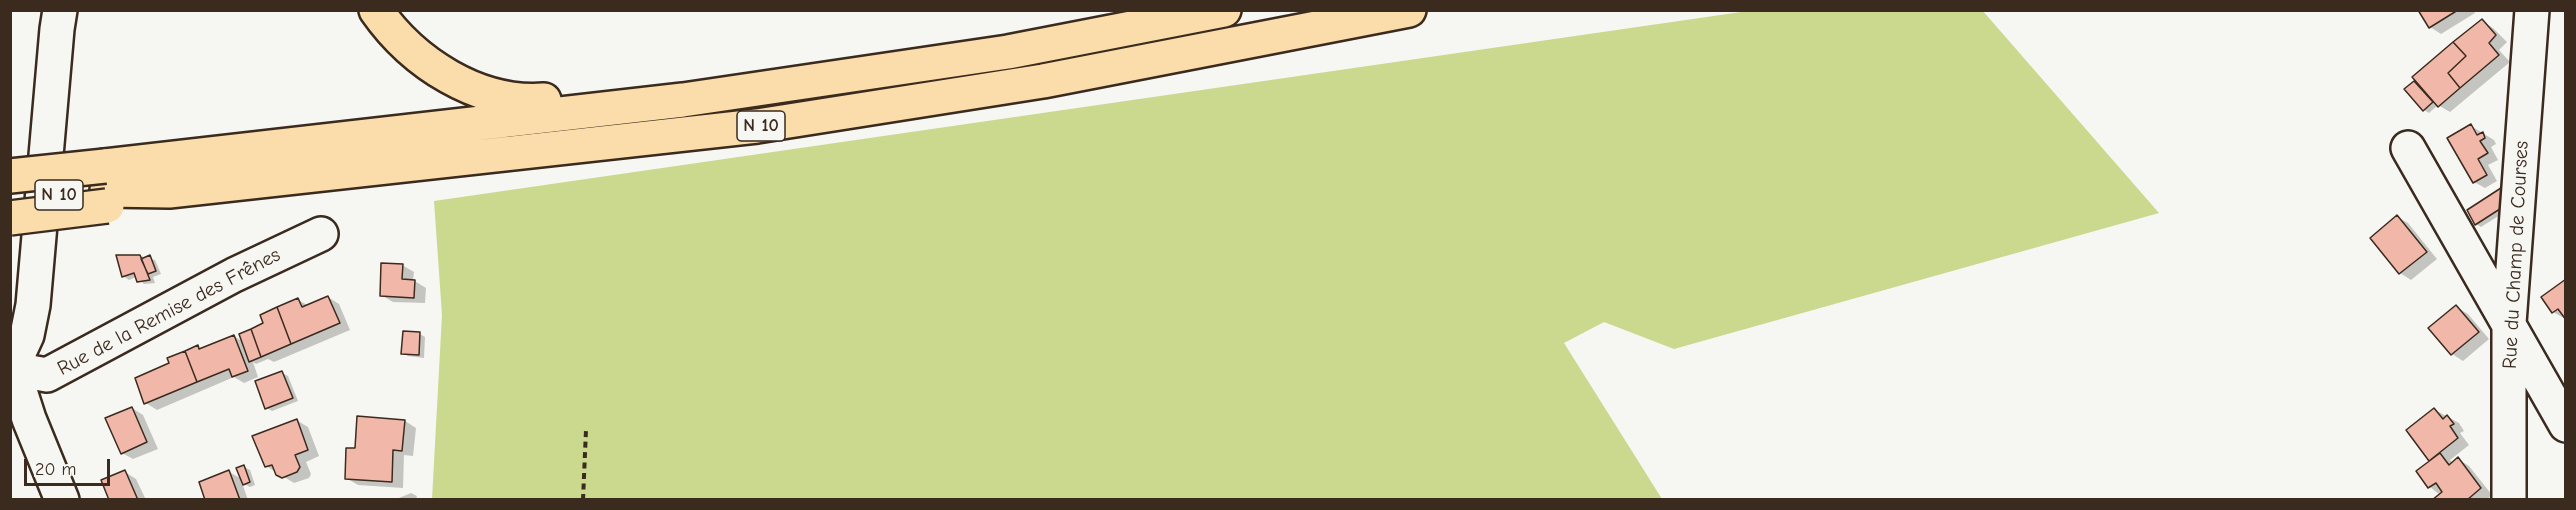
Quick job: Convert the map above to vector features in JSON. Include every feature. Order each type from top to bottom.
[{"type":"main road","points":[[376,10],[388,28],[406,47],[475,90],[500,98],[534,101],[685,88],[719,94]]},
{"type":"main road","name":"N 10","points":[[10,200],[1008,52],[1224,10]]},
{"type":"main road","name":"N 10","points":[[10,176],[107,187],[169,191],[757,126],[1043,81],[1409,10]]},
{"type":"main road","points":[[10,218],[107,187]]},
{"type":"street","points":[[60,10],[33,304],[27,335],[12,370],[62,500]]},
{"type":"street","name":"Rue du Champ de Courses","points":[[2509,500],[2509,323],[2532,10]]},
{"type":"street","points":[[2408,147],[2565,425]]},
{"type":"street","name":"Rue de la Remise des Frênes","points":[[12,370],[47,375],[234,275],[321,234]]},
{"type":"path","points":[[583,500],[586,430]]},
{"type":"green space","points":[[1982,10],[2159,213],[1674,349],[1604,322],[1564,343],[1662,499],[432,499],[442,315],[434,201],[1748,11]]},
{"type":"building","points":[[2418,10],[2458,10],[2429,28]]},
{"type":"building","points":[[2482,19],[2496,35],[2489,43],[2499,55],[2460,88],[2448,73],[2466,56],[2453,42]]},
{"type":"building","points":[[2453,42],[2466,56],[2448,73],[2460,88],[2438,107],[2412,77]]},
{"type":"building","points":[[2414,81],[2433,102],[2423,111],[2404,89]]},
{"type":"building","points":[[2471,124],[2477,135],[2483,132],[2485,138],[2480,141],[2488,153],[2478,159],[2487,175],[2473,183],[2447,138]]},
{"type":"building","points":[[2504,186],[2503,207],[2475,225],[2467,210]]},
{"type":"building","points":[[2397,215],[2427,252],[2399,274],[2370,238]]},
{"type":"building","points":[[116,255],[140,255],[150,280],[137,282],[134,273],[122,277]]},
{"type":"building","points":[[150,255],[156,271],[148,274],[141,259]]},
{"type":"building","points":[[381,263],[403,264],[402,279],[415,280],[414,298],[380,296]]},
{"type":"building","points":[[2566,279],[2566,320],[2558,309],[2552,313],[2541,297]]},
{"type":"building","points":[[328,296],[340,323],[291,344],[277,307],[298,298],[302,307]]},
{"type":"building","points":[[2456,305],[2479,332],[2451,355],[2428,328]]},
{"type":"building","points":[[277,307],[291,344],[261,357],[251,329],[263,323],[260,315]]},
{"type":"building","points":[[251,329],[261,357],[249,362],[239,334]]},
{"type":"building","points":[[403,331],[420,332],[419,355],[401,354]]},
{"type":"building","points":[[234,335],[248,371],[232,377],[229,369],[197,382],[185,351],[198,345],[199,349]]},
{"type":"building","points":[[185,351],[197,382],[144,404],[135,378],[169,363],[167,358]]},
{"type":"building","points":[[282,371],[293,398],[265,409],[255,381]]},
{"type":"building","points":[[132,407],[147,442],[121,454],[105,418]]},
{"type":"building","points":[[2434,408],[2443,419],[2447,415],[2454,424],[2450,426],[2458,438],[2429,461],[2406,430]]},
{"type":"building","points":[[357,416],[405,420],[402,451],[393,450],[392,482],[345,479],[346,448],[355,448]]},
{"type":"building","points":[[297,419],[308,450],[295,455],[300,467],[297,472],[282,478],[276,475],[272,465],[265,467],[252,436]]},
{"type":"building","points":[[2440,453],[2449,465],[2458,457],[2481,488],[2467,500],[2432,500],[2442,492],[2436,483],[2428,488],[2416,471]]},
{"type":"building","points":[[244,465],[250,482],[243,485],[236,468]]},
{"type":"building","points":[[125,470],[138,500],[109,500],[101,480]]},
{"type":"building","points":[[229,470],[240,500],[205,500],[199,482]]}]
